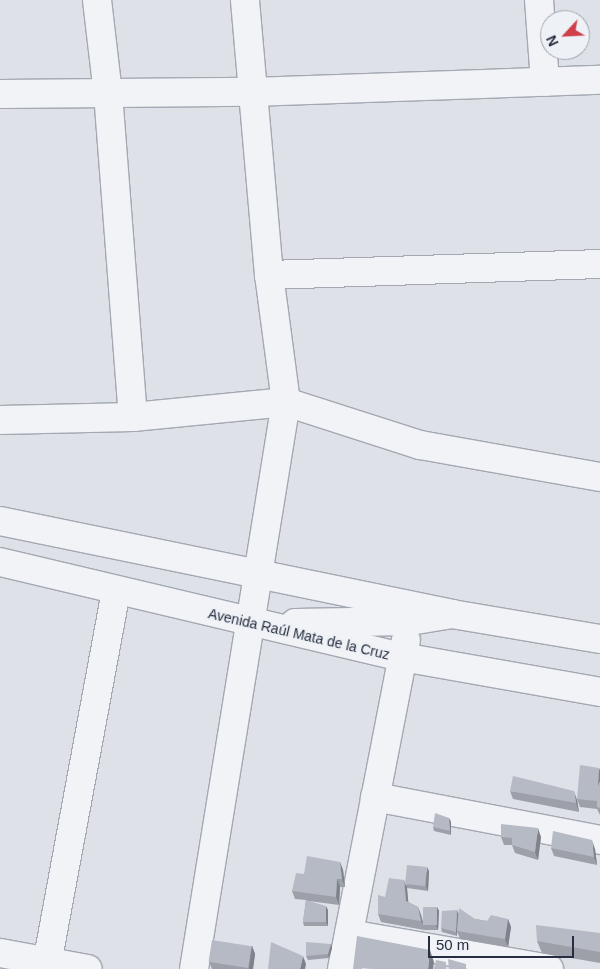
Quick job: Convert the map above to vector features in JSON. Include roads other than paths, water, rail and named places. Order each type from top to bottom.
[{"type":"street","points":[[97,0],[108,93],[132,417]]},
{"type":"street","points":[[194,969],[248,624],[281,446],[286,402],[269,275],[251,92],[245,0]]},
{"type":"street","points":[[539,0],[545,82]]},
{"type":"street","points":[[0,94],[251,92],[600,80]]},
{"type":"street","points":[[269,275],[600,264]]},
{"type":"street","points":[[0,420],[132,417],[286,402],[420,445],[600,477]]},
{"type":"street","points":[[0,521],[452,614],[600,639]]},
{"type":"street","name":"Avenida Raúl Mata de la Cruz","points":[[0,562],[248,624],[402,657],[600,692]]},
{"type":"street","points":[[46,966],[116,592]]},
{"type":"street","points":[[248,624],[410,621],[452,614]]},
{"type":"street","points":[[342,969],[410,621]]},
{"type":"street","points":[[375,797],[600,840]]},
{"type":"street","points":[[349,934],[549,969]]},
{"type":"street","points":[[0,954],[46,966],[88,969]]}]
